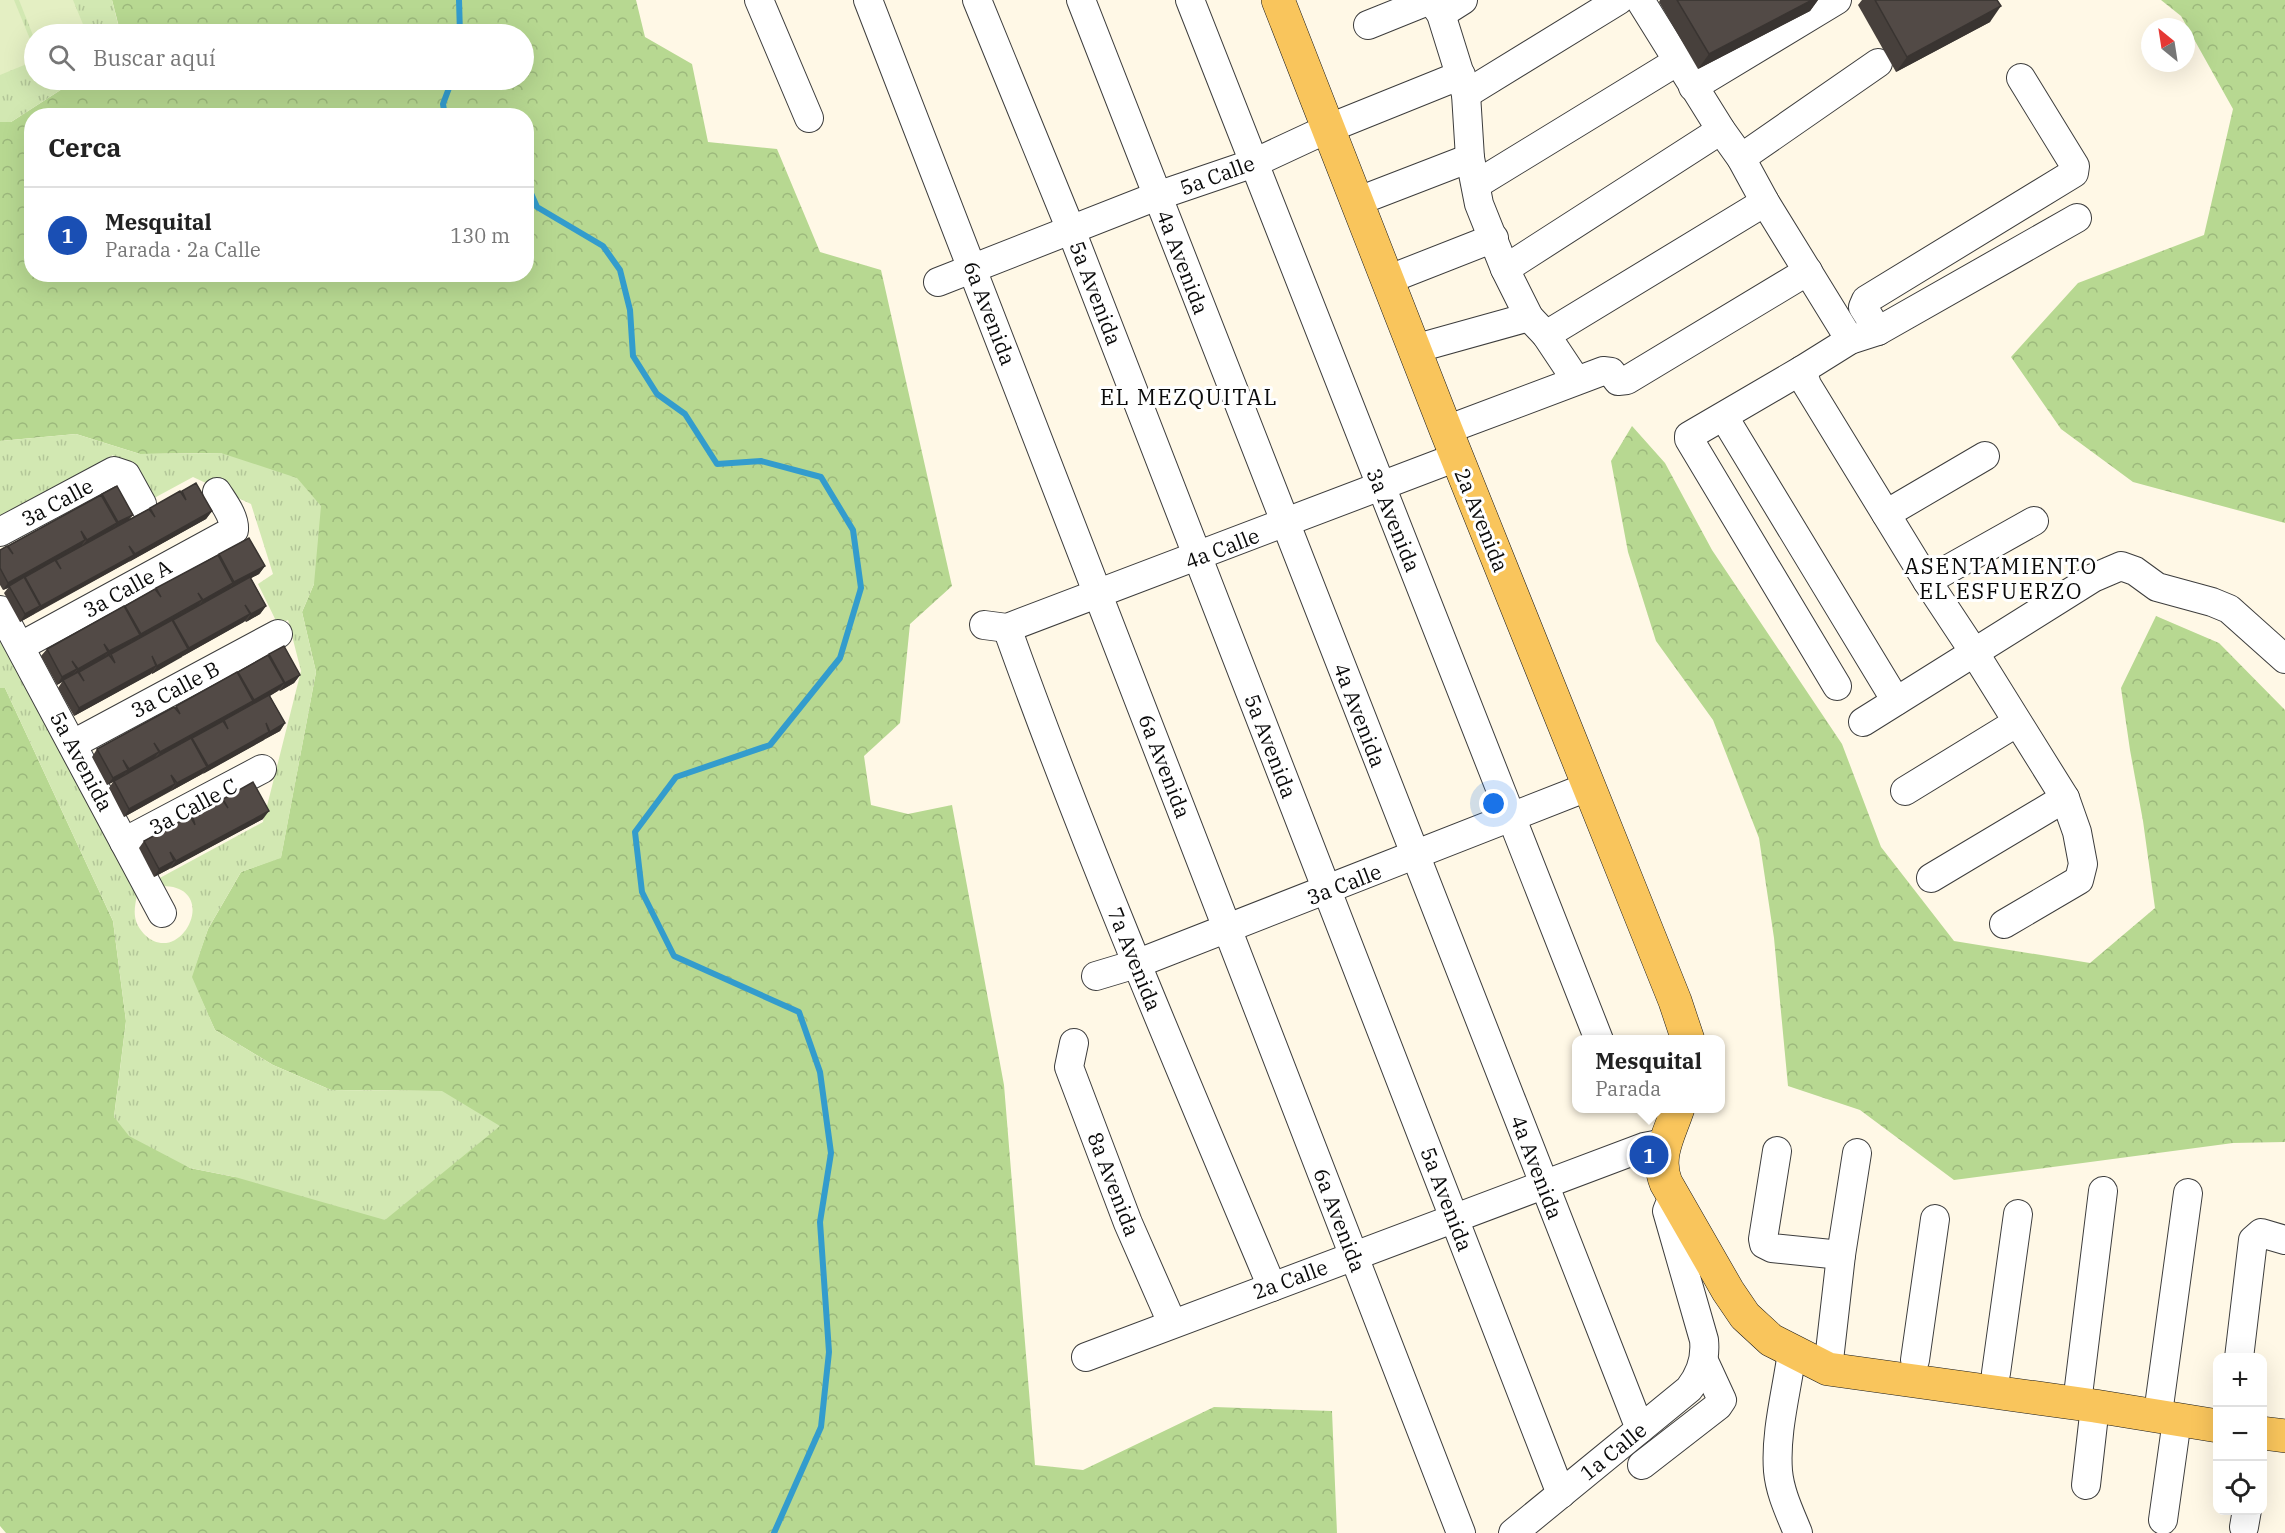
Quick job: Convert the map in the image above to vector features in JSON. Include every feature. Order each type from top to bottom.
[{"type":"main road","name":"2a Avenida","points":[[1278,0],[1451,444],[1590,786],[1686,1035]]},
{"type":"main road","points":[[1676,1113],[1665,1143],[1662,1161],[1663,1175],[1675,1200],[1745,1316],[1761,1332],[1792,1352],[2169,1409],[2213,1409]]},
{"type":"main road","points":[[1830,1359],[1915,1360],[1996,1373],[2087,1396]]},
{"type":"main road","points":[[2169,1409],[2213,1425]]},
{"type":"main road","points":[[2267,1415],[2285,1417]]},
{"type":"main road","points":[[2267,1434],[2285,1436]]},
{"type":"street","points":[[759,0],[809,118]]},
{"type":"street","name":"6a Avenida","points":[[868,0],[1461,1533]]},
{"type":"street","name":"5a Avenida","points":[[977,0],[1071,230],[1561,1494]]},
{"type":"street","name":"4a Avenida","points":[[1081,0],[1640,1430]]},
{"type":"street","name":"3a Avenida","points":[[1190,0],[1597,1035]]},
{"type":"street","name":"5a Calle","points":[[938,282],[1157,196],[1254,163],[1327,129],[1464,84],[1619,0]]},
{"type":"street","points":[[1640,0],[1693,87],[1741,158],[1765,202],[1850,339]]},
{"type":"street","points":[[1693,87],[1837,0]]},
{"type":"street","points":[[1368,25],[1441,3],[1464,84],[1473,171],[1479,204],[1504,269],[1538,326],[1576,380]]},
{"type":"street","points":[[1356,202],[1473,171],[1678,61]]},
{"type":"street","points":[[1741,158],[1878,63]]},
{"type":"street","points":[[1878,331],[1863,307],[1866,300],[2074,173],[2074,166],[2021,78]]},
{"type":"street","points":[[1504,269],[1721,130]]},
{"type":"street","points":[[1414,349],[1538,326],[1765,202]]},
{"type":"street","points":[[1837,686],[1689,439],[1692,434],[1724,417],[1850,339],[1878,331],[2078,218]]},
{"type":"street","points":[[1387,280],[1494,238]]},
{"type":"street","name":"4a Calle","points":[[996,627],[1099,595],[1381,487],[1451,444],[1576,380],[1603,370],[1611,372],[1618,381],[1627,380],[1808,271]]},
{"type":"street","points":[[1802,370],[1807,385],[1927,581],[2065,798],[2077,832],[2083,864],[2079,880],[2004,924]]},
{"type":"street","points":[[1724,417],[1896,701]]},
{"type":"street","points":[[1886,514],[1985,456]]},
{"type":"street","name":"3a Calle","points":[[0,532],[114,471],[126,475],[142,504]]},
{"type":"street","name":"3a Calle A","points":[[21,646],[234,530],[231,515],[217,492]]},
{"type":"street","points":[[1927,581],[2034,521]]},
{"type":"street","points":[[1863,722],[2093,578],[2121,566],[2135,570],[2157,586],[2229,609],[2285,659]]},
{"type":"street","name":"5a Avenida","points":[[0,610],[162,914]]},
{"type":"street","name":"7a Avenida","points":[[996,627],[1038,715],[1136,964],[1272,1287]]},
{"type":"street","name":"3a Calle B","points":[[73,744],[278,634]]},
{"type":"street","points":[[1905,791],[2016,723]]},
{"type":"street","name":"3a Calle C","points":[[124,842],[262,769]]},
{"type":"street","name":"3a Calle","points":[[1096,976],[1136,964],[1227,929],[1590,786]]},
{"type":"street","points":[[1931,878],[2065,798]]},
{"type":"street","name":"8a Avenida","points":[[1074,1043],[1068,1067],[1128,1223],[1172,1323]]},
{"type":"street","name":"2a Calle","points":[[1086,1357],[1644,1147],[1665,1143]]},
{"type":"street","points":[[1777,1151],[1764,1244],[1772,1248],[1841,1255]]},
{"type":"street","points":[[1830,1359],[1841,1255],[1857,1153]]},
{"type":"street","points":[[2086,1485],[2087,1396],[2103,1191]]},
{"type":"street","points":[[2163,1520],[2169,1409],[2188,1193]]},
{"type":"street","points":[[1642,1465],[1718,1406],[1722,1400],[1704,1361],[1702,1329],[1667,1211],[1668,1206],[1675,1200]]},
{"type":"street","points":[[1996,1373],[2018,1214]]},
{"type":"street","points":[[1915,1360],[1935,1219]]},
{"type":"street","points":[[2240,1353],[2253,1240],[2261,1233],[2285,1240]]},
{"type":"street","points":[[1792,1352],[1778,1446],[1778,1472],[1782,1493],[1798,1533]]},
{"type":"street","name":"1a Calle","points":[[1513,1533],[1689,1389],[1704,1361]]},
{"type":"green space","points":[[0,0],[112,0],[118,24],[24,24],[24,90],[61,90],[33,108],[24,108],[24,114],[11,122],[0,122]]},
{"type":"green space","points":[[0,0],[14,0],[24,24],[24,65],[0,75]]},
{"type":"green space","points":[[19,0],[73,0],[83,24],[28,24]]},
{"type":"green space","points":[[112,0],[636,0],[645,37],[692,64],[708,142],[777,149],[820,252],[881,270],[952,586],[910,624],[900,723],[864,756],[871,805],[908,814],[952,805],[1004,1085],[1035,1465],[1083,1470],[1214,1407],[1332,1411],[1337,1533],[6,1533],[0,1526],[0,688],[5,688],[113,921],[126,1021],[114,1117],[190,1168],[235,1177],[442,1091],[331,1090],[273,1065],[215,1030],[191,977],[208,929],[241,872],[281,857],[316,672],[302,612],[314,584],[221,453],[140,454],[76,434],[0,441],[0,122],[11,122],[24,114],[24,282],[534,282],[534,108],[33,108],[61,90],[534,90],[534,24],[118,24]]},
{"type":"green space","points":[[2161,0],[2285,0],[2285,523],[2133,482],[2061,429],[2011,357],[2078,283],[2204,235],[2233,109],[2195,41],[2195,18],[2182,18]]},
{"type":"green space","points":[[1632,426],[1665,463],[1712,550],[1842,744],[1881,847],[1954,941],[2090,963],[2155,908],[2121,688],[2156,616],[2219,643],[2285,710],[2285,1142],[2233,1143],[1954,1180],[1860,1110],[1788,1086],[1774,938],[1759,838],[1713,720],[1656,641],[1628,552],[1611,461]]},
{"type":"green space","points":[[76,434],[140,454],[221,453],[297,478],[321,506],[314,584],[302,612],[316,672],[281,858],[241,872],[208,929],[192,977],[215,1030],[273,1065],[331,1090],[442,1091],[500,1126],[385,1220],[235,1177],[190,1168],[129,1136],[114,1117],[126,1021],[113,921],[5,688],[0,688],[0,638],[137,895],[135,911],[137,925],[144,934],[158,942],[171,942],[182,934],[190,923],[193,910],[189,897],[179,889],[159,886],[156,880],[263,822],[301,671],[288,620],[278,625],[258,584],[273,574],[251,504],[193,477],[145,503],[113,455],[0,518],[0,441]]},
{"type":"building","points":[[1677,0],[1812,0],[1709,54]]},
{"type":"building","points":[[1875,0],[1997,0],[2001,6],[1907,57]]},
{"type":"building","points":[[196,483],[212,511],[135,554],[129,546],[134,555],[41,606],[25,577],[55,560],[61,569],[56,560],[149,509],[155,517],[150,508],[180,491],[186,500],[182,491]]},
{"type":"building","points":[[117,486],[133,515],[118,522],[102,494]]},
{"type":"building","points":[[101,495],[117,523],[87,540],[81,531],[85,540],[8,583],[0,568],[0,550],[7,546],[13,554],[8,546]]},
{"type":"building","points":[[249,538],[265,566],[234,582],[219,554]]},
{"type":"building","points":[[218,555],[233,583],[203,600],[198,593],[202,600],[141,634],[125,606],[155,589],[161,597],[156,588]]},
{"type":"building","points":[[24,577],[40,606],[25,614],[9,586]]},
{"type":"building","points":[[250,577],[266,606],[251,614],[245,605],[250,614],[189,648],[173,620]]},
{"type":"building","points":[[124,606],[140,635],[109,651],[104,644],[108,652],[78,669],[72,661],[77,669],[62,677],[47,649]]},
{"type":"building","points":[[172,620],[188,649],[157,666],[152,656],[156,666],[79,708],[63,680],[78,672],[84,681],[79,672],[109,655],[115,663],[111,654]]},
{"type":"building","points":[[284,646],[300,675],[285,683],[269,654]]},
{"type":"building","points":[[268,655],[284,683],[254,700],[238,672]]},
{"type":"building","points":[[237,672],[253,701],[160,752],[154,743],[159,752],[129,769],[123,760],[128,770],[113,778],[97,749],[174,707],[180,714],[176,706]]},
{"type":"building","points":[[269,695],[285,723],[270,732],[266,723],[269,732],[208,766],[192,738],[223,721],[228,729],[224,720]]},
{"type":"building","points":[[191,738],[207,767],[177,783],[171,775],[175,784],[129,809],[114,781]]},
{"type":"building","points":[[253,782],[269,811],[176,861],[170,852],[174,861],[159,869],[144,841],[190,816],[195,825],[192,815],[222,799],[228,808],[223,799]]},
{"type":"waterway","points":[[459,0],[460,24]]},
{"type":"waterway","points":[[444,108],[448,90]]},
{"type":"waterway","points":[[534,200],[537,207],[603,246],[620,270],[630,310],[633,356],[657,394],[685,414],[717,464],[761,461],[821,477],[853,530],[861,588],[840,658],[770,745],[676,777],[635,832],[642,892],[674,956],[799,1012],[820,1072],[831,1153],[820,1222],[829,1352],[821,1427],[774,1533]]},
{"type":"place","name":"Mesquital","points":[[1649,1155]]},
{"type":"district","name":"EL MEZQUITAL","points":[[1189,396]]},
{"type":"district","name":"ASENTAMIENTO EL ESFUERZO","points":[[2001,578]]}]
